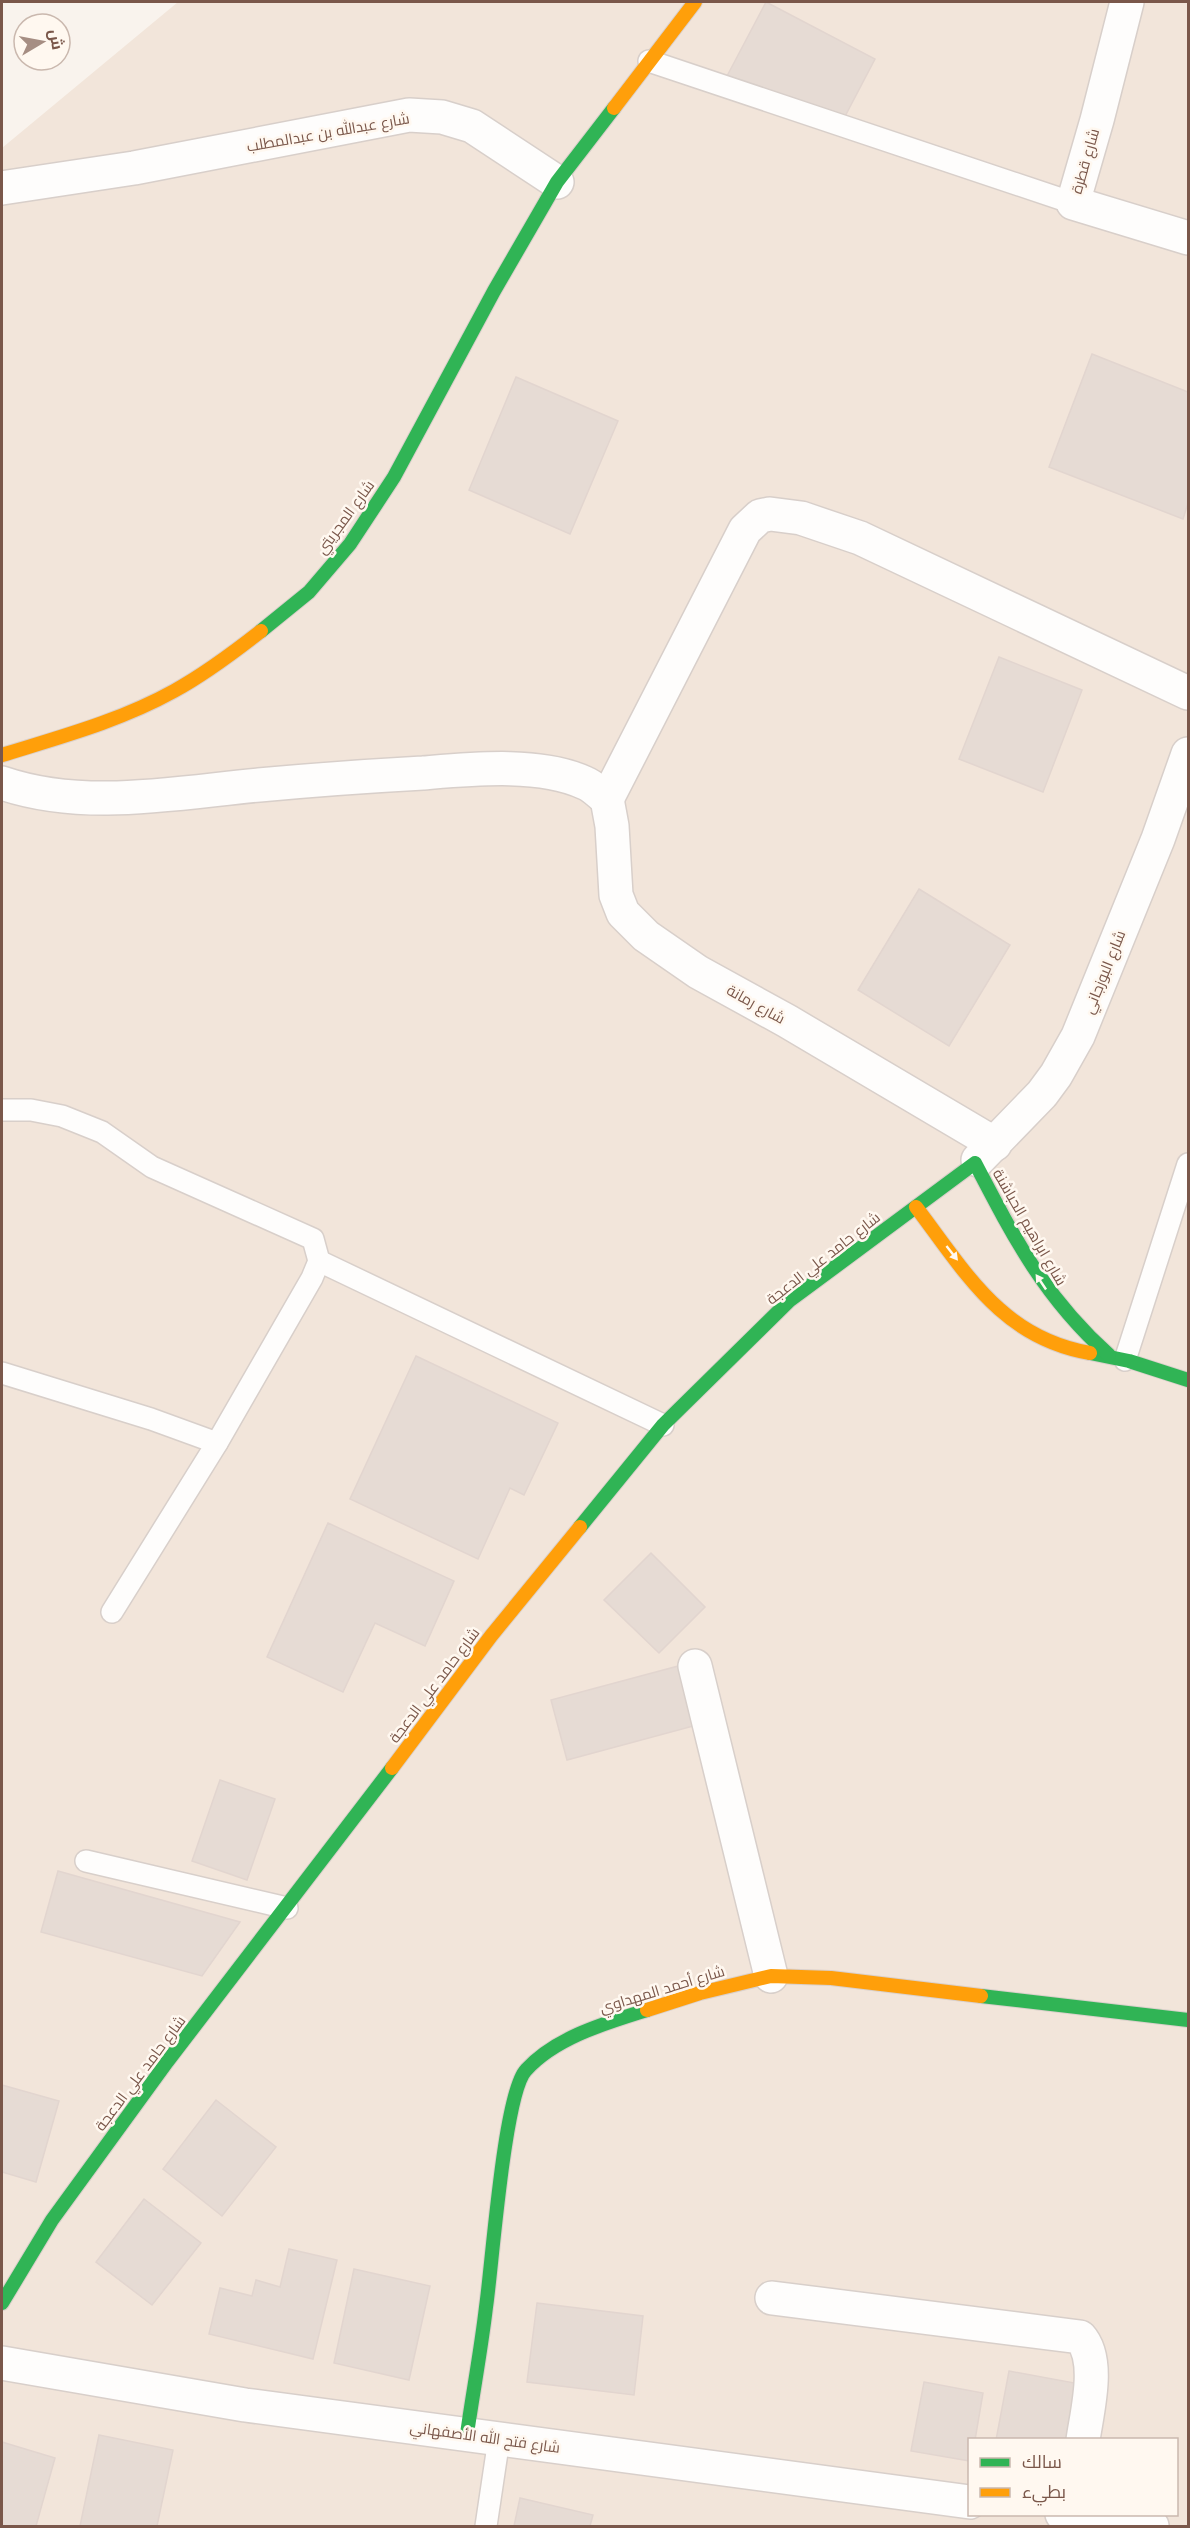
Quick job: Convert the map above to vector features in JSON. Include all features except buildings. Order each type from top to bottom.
[{"type":"street","points":[[557,182],[695,2]]},
{"type":"street","name":"شارع قطرة","points":[[1127,2],[1073,203],[1188,238]]},
{"type":"street","name":"شارع عبدالله بن عبدالمطلب","points":[[2,188],[134,168],[409,115],[442,117],[472,126],[557,182]]},
{"type":"street","name":"شارع المجريتي","points":[[2,755],[103,723],[173,692],[225,660],[309,592],[350,544],[394,477],[483,310],[557,182]]},
{"type":"street","points":[[2,783],[58,797],[117,797],[356,777],[451,771],[527,770],[562,774],[587,783],[607,799],[744,530],[760,516],[770,514],[801,518],[860,538],[1188,693]]},
{"type":"street","name":"شارع البوزجاني","points":[[985,1154],[1049,1084],[1078,1036],[1158,839],[1188,754]]},
{"type":"street","name":"شارع رمانة","points":[[607,799],[612,826],[616,895],[623,913],[645,936],[698,972],[787,1021],[985,1154]]},
{"type":"street","name":"شارع حامد علي الدعجة","points":[[2,2303],[52,2220],[167,2062],[287,1908],[491,1636],[663,1425],[789,1300],[985,1154]]},
{"type":"street","name":"شارع ابراهيم الحباشنة","points":[[985,1154],[1041,1284],[1072,1323],[1117,1358]]},
{"type":"street","name":"شارع ابراهيم الحباشنة","points":[[916,1207],[985,1295],[1005,1315],[1028,1332],[1054,1345],[1117,1358],[1188,1380]]},
{"type":"street","points":[[695,1666],[771,1976]]},
{"type":"street","name":"شارع أحمد المهداوي","points":[[483,2437],[486,2309],[510,2112],[524,2071],[556,2046],[598,2026],[700,1993],[771,1976],[831,1978],[1188,2020]]},
{"type":"street","points":[[772,2298],[1080,2337],[1088,2346],[1091,2370],[1083,2438]]},
{"type":"street","name":"شارع فتح الله الأصفهاني","points":[[2,2363],[245,2405],[968,2502]]},
{"type":"street","points":[[1077,2516],[1152,2526]]},
{"type":"lane","points":[[649,61],[1073,203]]},
{"type":"lane","points":[[2,1110],[31,1110],[62,1116],[102,1132],[152,1167],[314,1239],[319,1261],[312,1278],[217,1443],[112,1612]]},
{"type":"lane","points":[[1117,1358],[1188,1164]]},
{"type":"lane","points":[[319,1261],[663,1425]]},
{"type":"lane","points":[[2,1372],[19,1380],[151,1419],[217,1443]]},
{"type":"lane","points":[[86,1861],[287,1908]]},
{"type":"lane","points":[[483,2437],[486,2526]]},
{"type":"shaded area","points":[[178,2],[1188,2],[1188,2526],[2,2526],[2,148]]},
{"type":"traffic: fast","points":[[261,631],[309,592],[350,544],[394,477],[494,291],[557,182],[614,108]]},
{"type":"traffic: fast","points":[[580,1527],[663,1425],[789,1301],[975,1163],[1003,1217],[1049,1289],[1086,1333],[1109,1355]]},
{"type":"traffic: fast","points":[[1090,1353],[1129,1361],[1188,1380]]},
{"type":"traffic: fast","points":[[2,2303],[52,2220],[167,2062],[392,1768]]},
{"type":"traffic: fast","points":[[981,1996],[1188,2020]]},
{"type":"traffic: fast","points":[[467,2434],[484,2323],[505,2145],[518,2085],[526,2070],[538,2058],[567,2040],[582,2032],[647,2010]]},
{"type":"traffic: slow","points":[[614,108],[695,2]]},
{"type":"traffic: slow","points":[[2,755],[90,727],[153,702],[208,670],[261,631]]},
{"type":"traffic: slow","points":[[916,1207],[970,1278],[1009,1318],[1059,1345],[1090,1353]]},
{"type":"traffic: slow","points":[[392,1768],[491,1636],[580,1527]]},
{"type":"traffic: slow","points":[[647,2010],[700,1993],[771,1976],[831,1978],[981,1996]]}]
